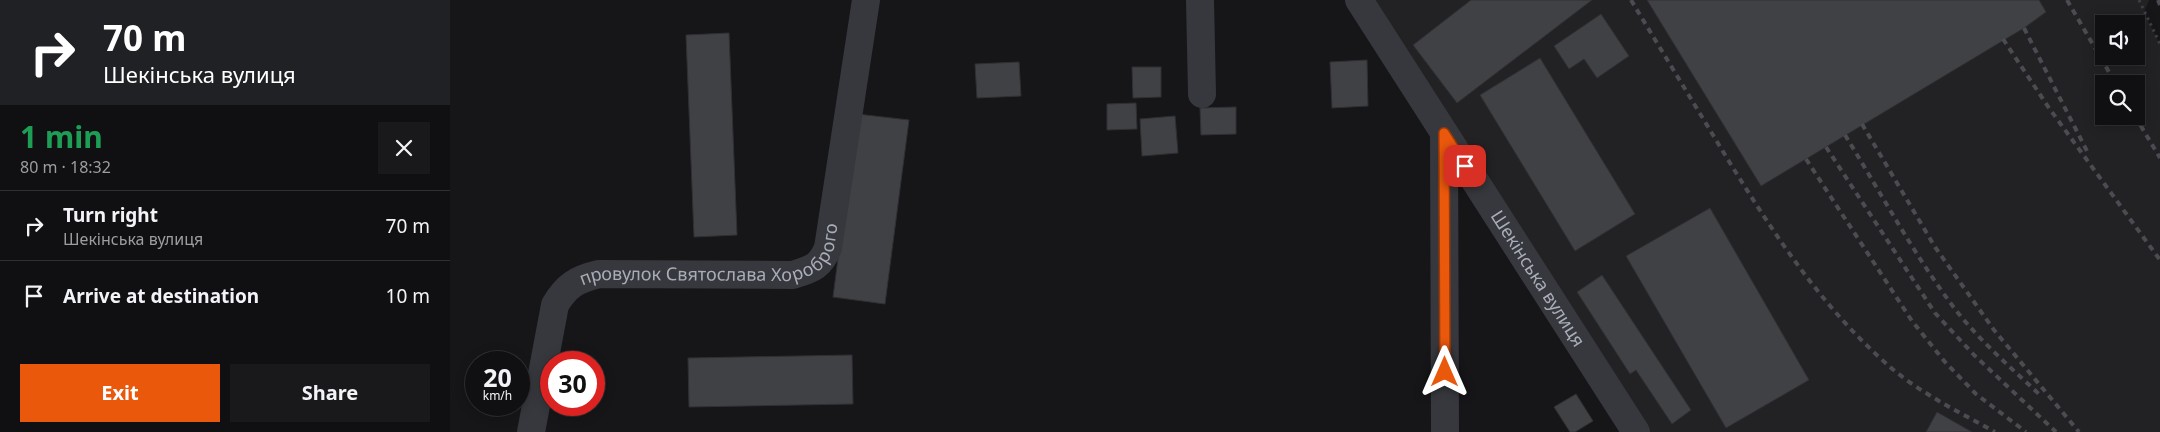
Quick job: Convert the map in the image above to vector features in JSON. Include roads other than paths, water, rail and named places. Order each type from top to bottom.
[{"type":"street","name":"провулок Святослава Хороброго","points":[[531,432],[555,306],[564,290],[580,278],[599,274],[793,275],[809,270],[822,261],[828,248],[866,0]]},
{"type":"street","points":[[1200,0],[1202,94]]},
{"type":"street","name":"Шекінська вулиця","points":[[1359,0],[1636,432]]},
{"type":"street","points":[[1444,133],[1445,432]]},
{"type":"railway","points":[[1631,0],[1756,205],[1796,262],[1839,317],[1863,342],[1901,376],[1940,402],[1995,432]]},
{"type":"railway","points":[[2067,0],[2111,75]]},
{"type":"railway","points":[[2158,0],[2160,5]]},
{"type":"railway","points":[[2024,28],[2089,155]]},
{"type":"railway","points":[[2003,39],[2049,108],[2160,260]]},
{"type":"railway","points":[[1862,124],[1935,247],[1994,330],[2079,432]]},
{"type":"railway","points":[[2140,125],[2160,158]]},
{"type":"railway","points":[[1845,135],[1912,246],[1955,309],[1985,343],[2040,395]]},
{"type":"railway","points":[[1826,147],[1935,313],[1974,355],[2056,432]]},
{"type":"railway","points":[[1806,159],[1912,321],[1945,362],[1976,394],[2026,432]]}]
